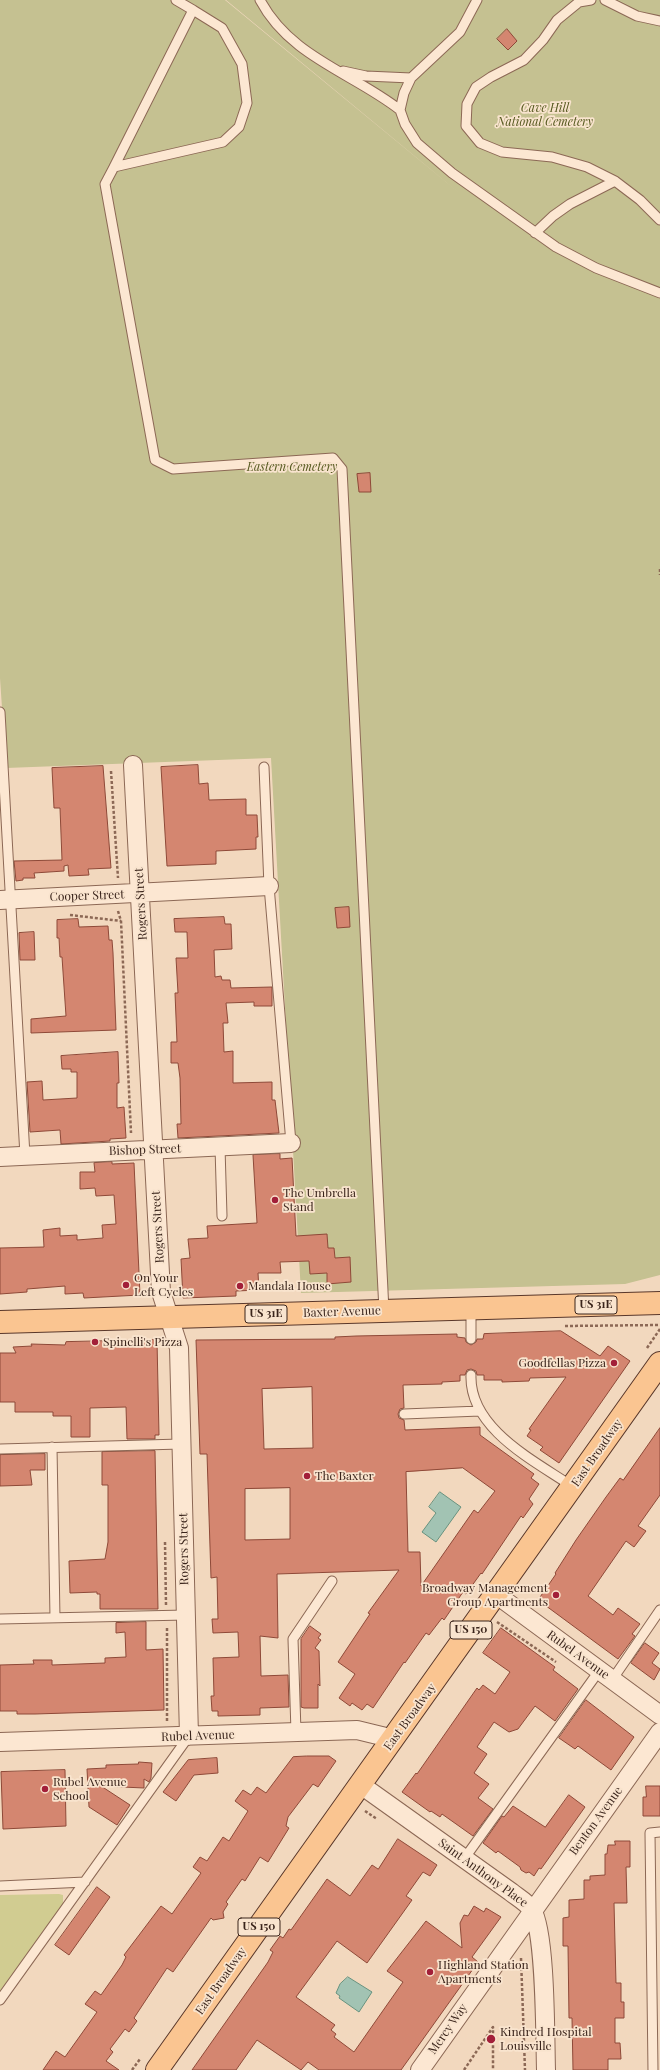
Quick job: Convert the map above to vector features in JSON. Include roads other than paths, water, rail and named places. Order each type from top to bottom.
[{"type":"main road","name":"Baxter Avenue","points":[[0,1322],[660,1303]]},
{"type":"main road","name":"East Broadway","points":[[157,2070],[573,1487],[657,1373]]},
{"type":"street","name":"Rogers Street","points":[[133,765],[140,894],[145,1151],[161,1292],[179,1348],[189,1736]]},
{"type":"street","name":"Cooper Street","points":[[5,899],[140,894],[270,886]]},
{"type":"street","name":"Bishop Street","points":[[0,1157],[291,1143]]},
{"type":"street","name":"Rubel Avenue","points":[[496,1595],[660,1715]]},
{"type":"street","name":"Rubel Avenue","points":[[0,1742],[357,1730],[394,1739]]},
{"type":"street","name":"Benton Avenue","points":[[532,1910],[660,1732]]},
{"type":"street","name":"Saint Anthony Place","points":[[361,1785],[532,1910],[537,1925],[541,1953],[546,2070]]},
{"type":"street","name":"Mercy Way","points":[[420,2070],[532,1910]]},
{"type":"lane","points":[[114,167],[222,142],[239,126],[247,103],[242,64],[222,28],[176,0]]},
{"type":"lane","points":[[260,0],[273,20],[313,57],[331,69],[382,96],[400,110],[405,124],[417,142],[490,201],[556,247],[596,268],[660,292]]},
{"type":"lane","points":[[400,110],[404,93],[411,78],[460,32],[477,0]]},
{"type":"lane","points":[[591,0],[579,2],[557,20],[544,40],[524,60],[476,87],[467,104],[466,126],[480,143],[502,152],[552,157],[587,167],[615,180],[640,200],[660,220]]},
{"type":"lane","points":[[605,0],[637,16],[660,21]]},
{"type":"lane","points":[[193,10],[105,184],[155,460],[173,469],[333,458],[342,469],[384,1311]]},
{"type":"lane","points":[[331,69],[366,76],[411,78]]},
{"type":"lane","points":[[535,233],[552,216],[570,204],[615,180]]},
{"type":"lane","points":[[0,712],[5,899],[25,1156]]},
{"type":"lane","points":[[264,767],[270,886],[291,1143]]},
{"type":"lane","points":[[220,1147],[222,1216]]},
{"type":"lane","points":[[471,1308],[471,1339]]},
{"type":"lane","points":[[472,1375],[471,1382],[476,1406],[504,1440],[573,1487]]},
{"type":"lane","points":[[404,1414],[480,1411]]},
{"type":"lane","points":[[0,1449],[181,1444]]},
{"type":"lane","points":[[52,1447],[55,1618]]},
{"type":"lane","points":[[296,1732],[293,1639],[332,1581]]},
{"type":"lane","points":[[464,1859],[606,1675],[660,1610]]},
{"type":"lane","points":[[0,1619],[186,1615]]},
{"type":"lane","points":[[0,2000],[189,1736]]},
{"type":"lane","points":[[653,2070],[650,1833],[660,1832]]},
{"type":"lane","points":[[0,1886],[85,1882]]},
{"type":"place","name":"The Umbrella Stand","points":[[275,1200]]},
{"type":"place","name":"On Your Left Cycles","points":[[126,1285]]},
{"type":"place","name":"Mandala House","points":[[240,1286]]},
{"type":"place","name":"Spinelli's Pizza","points":[[95,1342]]},
{"type":"place","name":"Goodfellas Pizza","points":[[614,1363]]},
{"type":"place","name":"The Baxter","points":[[307,1476]]},
{"type":"place","name":"Broadway Management Group Apartments","points":[[556,1595]]},
{"type":"place","name":"Rubel Avenue School","points":[[45,1789]]},
{"type":"place","name":"Highland Station Apartments","points":[[430,1972]]},
{"type":"place","name":"Kindred Hospital Louisville","points":[[491,2039]]},
{"type":"park label","name":"Cave Hill National Cemetery","points":[[545,115]]},
{"type":"park label","name":"Eastern Cemetery","points":[[292,467]]}]
